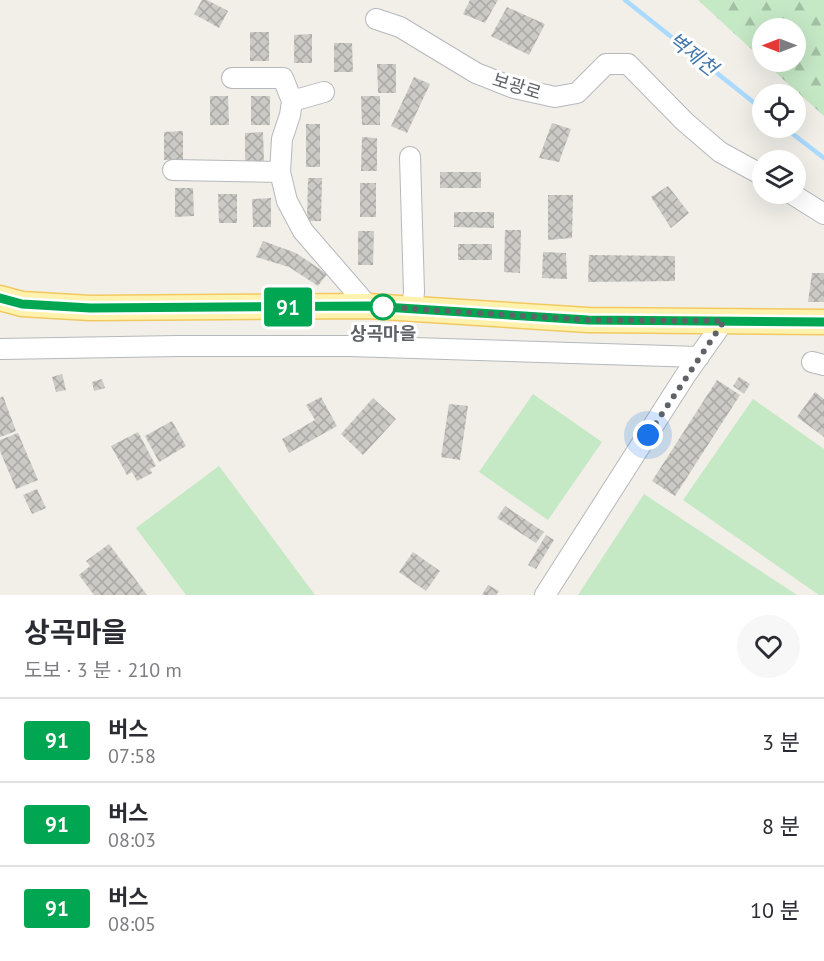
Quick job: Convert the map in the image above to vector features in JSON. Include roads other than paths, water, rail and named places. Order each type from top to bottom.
[{"type":"main road","points":[[0,298],[22,304],[90,308],[368,306],[588,320],[824,322]]},
{"type":"lane","name":"보광로","points":[[376,19],[400,27],[476,73],[514,88],[555,97],[577,93],[606,64],[628,64],[685,122],[720,152],[752,170]]},
{"type":"lane","points":[[232,78],[283,78],[292,100],[282,139],[280,172],[287,201],[303,231],[368,306]]},
{"type":"lane","points":[[292,100],[324,92]]},
{"type":"lane","points":[[410,158],[414,292],[412,309]]},
{"type":"lane","points":[[173,170],[280,172]]},
{"type":"lane","points":[[806,203],[824,214]]},
{"type":"lane","points":[[545,595],[724,321]]},
{"type":"lane","points":[[0,349],[178,345],[349,346],[699,357]]},
{"type":"waterway","name":"벽제천","points":[[625,0],[752,101]]},
{"type":"waterway","name":"벽제천","points":[[798,138],[824,158]]},
{"type":"place","name":"상곡마을","points":[[383,307]]}]
